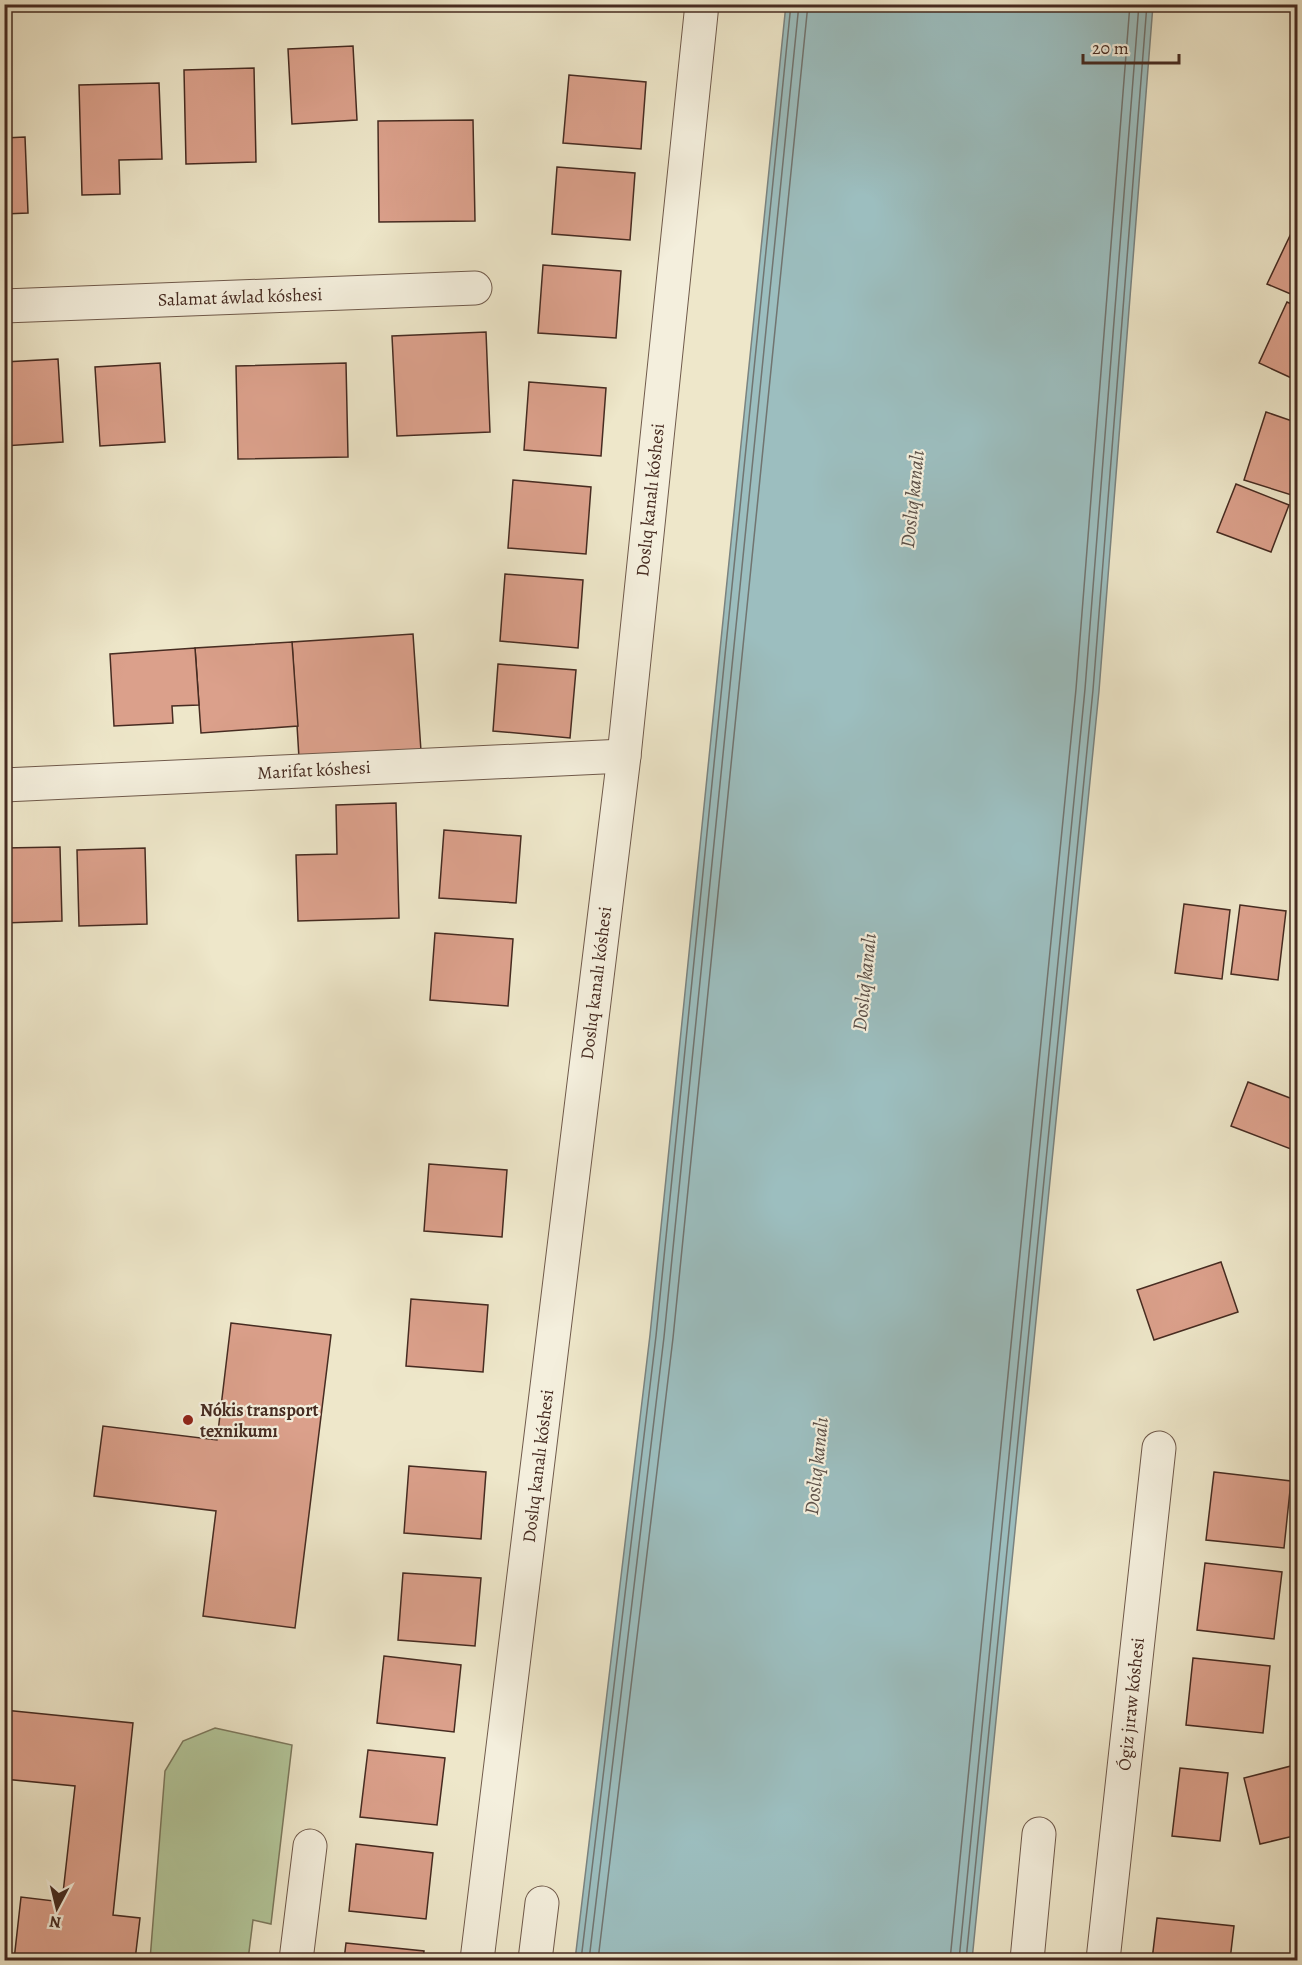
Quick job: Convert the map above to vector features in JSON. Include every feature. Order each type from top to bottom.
[{"type":"street","name":"Doslıq kanalı kóshesi","points":[[477,1960],[624,756],[702,4]]},
{"type":"street","name":"Salamat áwlad kóshesi","points":[[4,306],[476,288]]},
{"type":"street","name":"Marifat kóshesi","points":[[4,785],[624,756]]},
{"type":"street","name":"Ógiz jıraw kóshesi","points":[[1102,1960],[1159,1448]]},
{"type":"street","points":[[1027,1960],[1039,1834]]},
{"type":"street","points":[[296,1960],[310,1846]]},
{"type":"street","points":[[535,1960],[542,1903]]},
{"type":"green space","points":[[215,1728],[292,1745],[271,1924],[253,1920],[248,1960],[150,1960],[165,1771],[183,1741]]},
{"type":"water","name":"Doslıq kanalı","points":[[786,4],[1153,5],[1099,691],[972,1960],[575,1960],[650,1335]]},
{"type":"building","points":[[353,46],[357,120],[292,124],[288,49]]},
{"type":"building","points":[[254,68],[256,162],[186,164],[184,70]]},
{"type":"building","points":[[569,75],[646,82],[641,149],[563,143]]},
{"type":"building","points":[[159,83],[162,159],[119,160],[120,194],[82,195],[79,85]]},
{"type":"building","points":[[473,120],[475,221],[379,222],[378,121]]},
{"type":"building","points":[[25,137],[28,213],[4,214],[4,138]]},
{"type":"building","points":[[557,167],[635,173],[630,240],[552,234]]},
{"type":"building","points":[[1296,223],[1298,224],[1298,297],[1267,284]]},
{"type":"building","points":[[543,265],[621,271],[616,338],[538,333]]},
{"type":"building","points":[[1287,302],[1298,307],[1298,381],[1259,363]]},
{"type":"building","points":[[486,332],[490,432],[397,436],[392,336]]},
{"type":"building","points":[[58,359],[63,442],[4,446],[4,362]]},
{"type":"building","points":[[160,363],[165,442],[100,446],[95,367]]},
{"type":"building","points":[[346,363],[348,457],[238,459],[236,366]]},
{"type":"building","points":[[529,382],[606,388],[601,456],[524,450]]},
{"type":"building","points":[[1266,412],[1298,423],[1298,497],[1244,480]]},
{"type":"building","points":[[513,480],[591,487],[586,554],[508,548]]},
{"type":"building","points":[[1236,484],[1289,505],[1271,552],[1217,532]]},
{"type":"building","points":[[505,574],[583,580],[578,648],[500,641]]},
{"type":"building","points":[[413,634],[421,751],[299,758],[292,642]]},
{"type":"building","points":[[292,642],[298,726],[201,733],[195,648]]},
{"type":"building","points":[[195,648],[199,705],[172,706],[173,723],[114,726],[110,654]]},
{"type":"building","points":[[498,664],[576,670],[570,738],[493,731]]},
{"type":"building","points":[[1298,766],[1298,810],[1292,810]]},
{"type":"building","points":[[396,803],[399,918],[298,921],[296,855],[337,854],[336,805]]},
{"type":"building","points":[[444,830],[521,836],[516,903],[439,898]]},
{"type":"building","points":[[60,847],[62,921],[4,923],[4,848]]},
{"type":"building","points":[[145,848],[147,924],[79,926],[77,850]]},
{"type":"building","points":[[1184,904],[1230,910],[1222,979],[1175,973]]},
{"type":"building","points":[[1240,905],[1286,911],[1278,980],[1231,974]]},
{"type":"building","points":[[435,933],[513,939],[508,1006],[430,1000]]},
{"type":"building","points":[[1248,1082],[1298,1101],[1296,1151],[1231,1126]]},
{"type":"building","points":[[429,1164],[507,1170],[502,1237],[424,1231]]},
{"type":"building","points":[[1221,1262],[1238,1312],[1154,1340],[1137,1290]]},
{"type":"building","points":[[411,1299],[488,1305],[483,1372],[406,1366]]},
{"type":"building","points":[[231,1323],[331,1335],[295,1628],[203,1616],[216,1511],[94,1496],[103,1426],[217,1440]]},
{"type":"building","points":[[409,1466],[486,1472],[481,1539],[404,1533]]},
{"type":"building","points":[[1214,1472],[1291,1481],[1284,1548],[1206,1540]]},
{"type":"building","points":[[1205,1563],[1282,1572],[1274,1639],[1197,1630]]},
{"type":"building","points":[[403,1573],[481,1578],[475,1646],[398,1640]]},
{"type":"building","points":[[384,1656],[461,1665],[454,1732],[377,1723]]},
{"type":"building","points":[[1193,1658],[1270,1666],[1263,1733],[1186,1725]]},
{"type":"building","points":[[4,1710],[133,1723],[113,1915],[140,1918],[135,1960],[14,1960],[21,1897],[62,1902],[75,1786],[4,1779]]},
{"type":"building","points":[[368,1750],[445,1758],[437,1825],[360,1817]]},
{"type":"building","points":[[1291,1766],[1298,1794],[1298,1835],[1260,1844],[1244,1778]]},
{"type":"building","points":[[1180,1768],[1228,1773],[1220,1841],[1172,1836]]},
{"type":"building","points":[[356,1844],[433,1853],[426,1919],[349,1911]]},
{"type":"building","points":[[1157,1918],[1234,1926],[1230,1960],[1152,1960]]},
{"type":"building","points":[[346,1943],[424,1951],[423,1960],[344,1960]]},
{"type":"place","name":"Nókis transport texnikumı","points":[[188,1420]]}]
